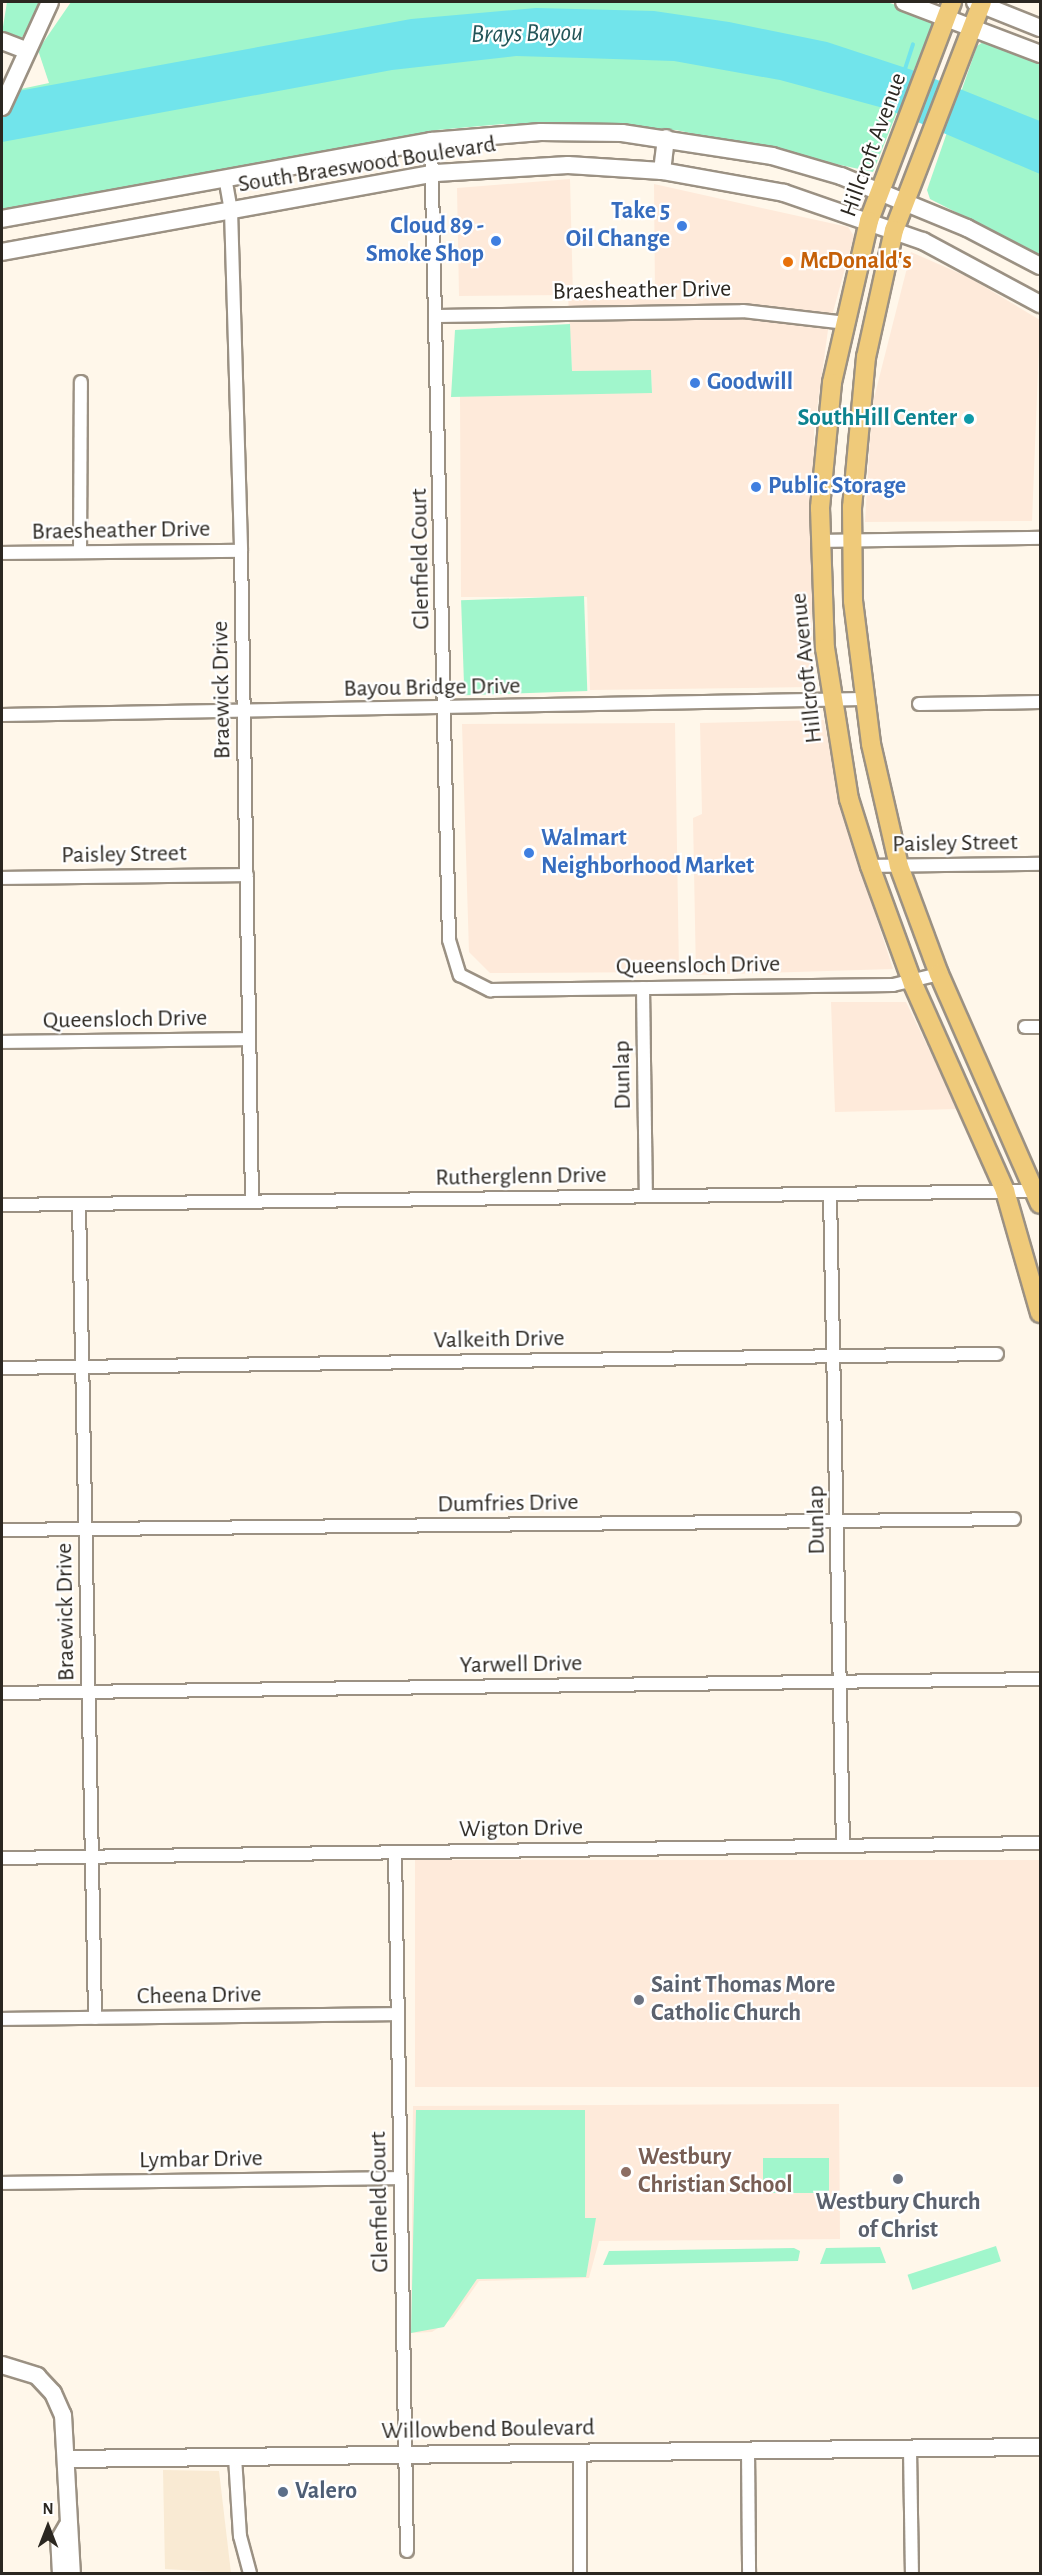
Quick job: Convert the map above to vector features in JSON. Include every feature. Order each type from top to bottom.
[{"type":"main road","points":[[2,107],[18,67],[50,2]]},
{"type":"main road","points":[[904,2],[950,9],[973,25],[1041,54]]},
{"type":"main road","points":[[980,2],[1041,28]]},
{"type":"main road","name":"Hillcroft Avenue","points":[[980,2],[925,153],[894,230],[859,394],[851,540],[863,699],[899,866],[939,974],[1039,1195]]},
{"type":"main road","name":"Hillcroft Avenue","points":[[950,9],[869,221],[832,383],[821,541],[830,702],[870,866],[913,984],[1005,1191],[1041,1313]]},
{"type":"main road","points":[[2,41],[26,50]]},
{"type":"main road","name":"South Braeswood Boulevard","points":[[2,219],[431,141],[571,131],[666,138],[772,156],[880,189],[1041,266]]},
{"type":"main road","points":[[662,171],[666,138]]},
{"type":"main road","name":"South Braeswood Boulevard","points":[[2,252],[436,173],[568,165],[662,171],[784,192],[894,230],[961,259],[1041,304]]},
{"type":"main road","points":[[832,383],[847,393],[846,436],[854,468]]},
{"type":"main road","points":[[2,2365],[37,2376],[53,2393],[63,2415],[67,2526],[74,2540],[72,2574]]},
{"type":"main road","name":"Willowbend Boulevard","points":[[66,2459],[1041,2447]]},
{"type":"main road","points":[[61,2574],[59,2540],[67,2526]]},
{"type":"street","name":"Glenfield Court","points":[[431,141],[436,173],[449,940],[460,975]]},
{"type":"street","name":"Braewick Drive","points":[[225,177],[231,210],[241,551],[252,1202]]},
{"type":"street","name":"Braesheather Drive","points":[[438,316],[743,311],[846,323]]},
{"type":"street","points":[[80,552],[81,382]]},
{"type":"street","points":[[821,541],[1041,538]]},
{"type":"street","name":"Braesheather Drive","points":[[2,553],[241,551]]},
{"type":"street","name":"Bayou Bridge Drive","points":[[2,715],[830,702],[863,699]]},
{"type":"street","points":[[920,704],[1041,702]]},
{"type":"street","name":"Paisley Street","points":[[870,866],[1041,864]]},
{"type":"street","name":"Paisley Street","points":[[2,878],[247,875]]},
{"type":"street","name":"Queensloch Drive","points":[[460,975],[490,990],[913,984],[939,974]]},
{"type":"street","name":"Dunlap","points":[[643,988],[646,1196]]},
{"type":"street","points":[[1024,1028],[1041,1027]]},
{"type":"street","name":"Queensloch Drive","points":[[2,1042],[249,1039]]},
{"type":"street","name":"Rutherglenn Drive","points":[[2,1205],[1005,1191],[1039,1195]]},
{"type":"street","name":"Dunlap","points":[[830,1194],[843,1846]]},
{"type":"street","name":"Braewick Drive","points":[[79,1204],[95,2018]]},
{"type":"street","name":"Valkeith Drive","points":[[2,1368],[997,1354]]},
{"type":"street","name":"Dumfries Drive","points":[[2,1530],[1014,1519]]},
{"type":"street","name":"Yarwell Drive","points":[[2,1693],[1041,1679]]},
{"type":"street","name":"Wigton Drive","points":[[2,1858],[1041,1843]]},
{"type":"street","name":"Glenfield Court","points":[[395,1852],[407,2551]]},
{"type":"street","name":"Cheena Drive","points":[[2,2019],[398,2014]]},
{"type":"street","name":"Lymbar Drive","points":[[2,2183],[400,2178]]},
{"type":"street","points":[[910,2449],[912,2574]]},
{"type":"street","points":[[748,2450],[749,2574]]},
{"type":"street","points":[[580,2452],[580,2574]]},
{"type":"street","points":[[235,2457],[240,2536],[250,2574]]},
{"type":"shaded area","points":[[570,179],[573,296],[655,295],[654,184],[848,227],[854,236],[828,330],[814,431],[811,687],[590,690],[587,597],[461,597],[460,396],[652,392],[651,370],[572,371],[568,295],[459,296],[457,188]]},
{"type":"shaded area","points":[[911,252],[968,277],[1040,320],[1032,521],[865,522],[872,406]]},
{"type":"shaded area","points":[[824,720],[841,809],[893,969],[696,975],[693,818],[702,814],[700,723]]},
{"type":"shaded area","points":[[675,723],[679,972],[490,973],[469,952],[462,724]]},
{"type":"shaded area","points":[[831,1002],[906,1002],[958,1109],[835,1112]]},
{"type":"shaded area","points":[[415,1860],[1040,1860],[1040,2087],[415,2087]]},
{"type":"shaded area","name":"Westbury Christian School","points":[[839,2104],[840,2239],[599,2241],[589,2278],[479,2281],[453,2318],[432,2332],[411,2333],[413,2106]]},
{"type":"shaded area","points":[[163,2470],[219,2471],[231,2573],[165,2569]]},
{"type":"green space","points":[[7,2],[43,2],[21,39],[2,33]]},
{"type":"green space","points":[[71,2],[887,2],[925,15],[932,25],[873,172],[676,130],[503,124],[437,130],[2,210],[2,93],[49,83],[38,50]]},
{"type":"green space","points":[[986,40],[1040,59],[1040,255],[930,199],[927,190],[977,46]]},
{"type":"green space","points":[[570,324],[572,371],[651,370],[652,393],[451,397],[455,330]]},
{"type":"green space","points":[[584,596],[587,691],[464,695],[461,600]]},
{"type":"green space","points":[[416,2110],[585,2110],[585,2218],[596,2218],[586,2277],[477,2279],[444,2327],[411,2333]]},
{"type":"green space","points":[[763,2158],[829,2158],[829,2193],[763,2193]]},
{"type":"green space","points":[[996,2246],[1001,2261],[912,2290],[908,2275]]},
{"type":"green space","points":[[880,2247],[886,2263],[820,2264],[826,2248]]},
{"type":"green space","points":[[794,2248],[800,2251],[798,2261],[603,2265],[609,2251]]},
{"type":"water","name":"Brays Bayou","points":[[536,8],[654,11],[729,22],[827,42],[915,71],[1040,121],[1040,174],[887,109],[780,80],[674,61],[583,58],[516,56],[392,70],[2,142],[2,94],[411,19]]},
{"type":"waterway","points":[[904,72],[913,44]]},
{"type":"place","name":"Take 5 Oil Change","points":[[682,226]]},
{"type":"place","name":"Cloud 89 - Smoke Shop","points":[[496,241]]},
{"type":"place","name":"McDonald's","points":[[788,262]]},
{"type":"place","name":"Goodwill","points":[[695,383]]},
{"type":"place","name":"SouthHill Center","points":[[969,419]]},
{"type":"place","name":"Public Storage","points":[[756,487]]},
{"type":"place","name":"Walmart Neighborhood Market","points":[[529,853]]},
{"type":"place","name":"Saint Thomas More Catholic Church","points":[[639,2000]]},
{"type":"place","name":"Westbury Christian School","points":[[626,2172]]},
{"type":"place","name":"Westbury Church of Christ","points":[[898,2179]]},
{"type":"place","name":"Valero","points":[[283,2492]]}]
